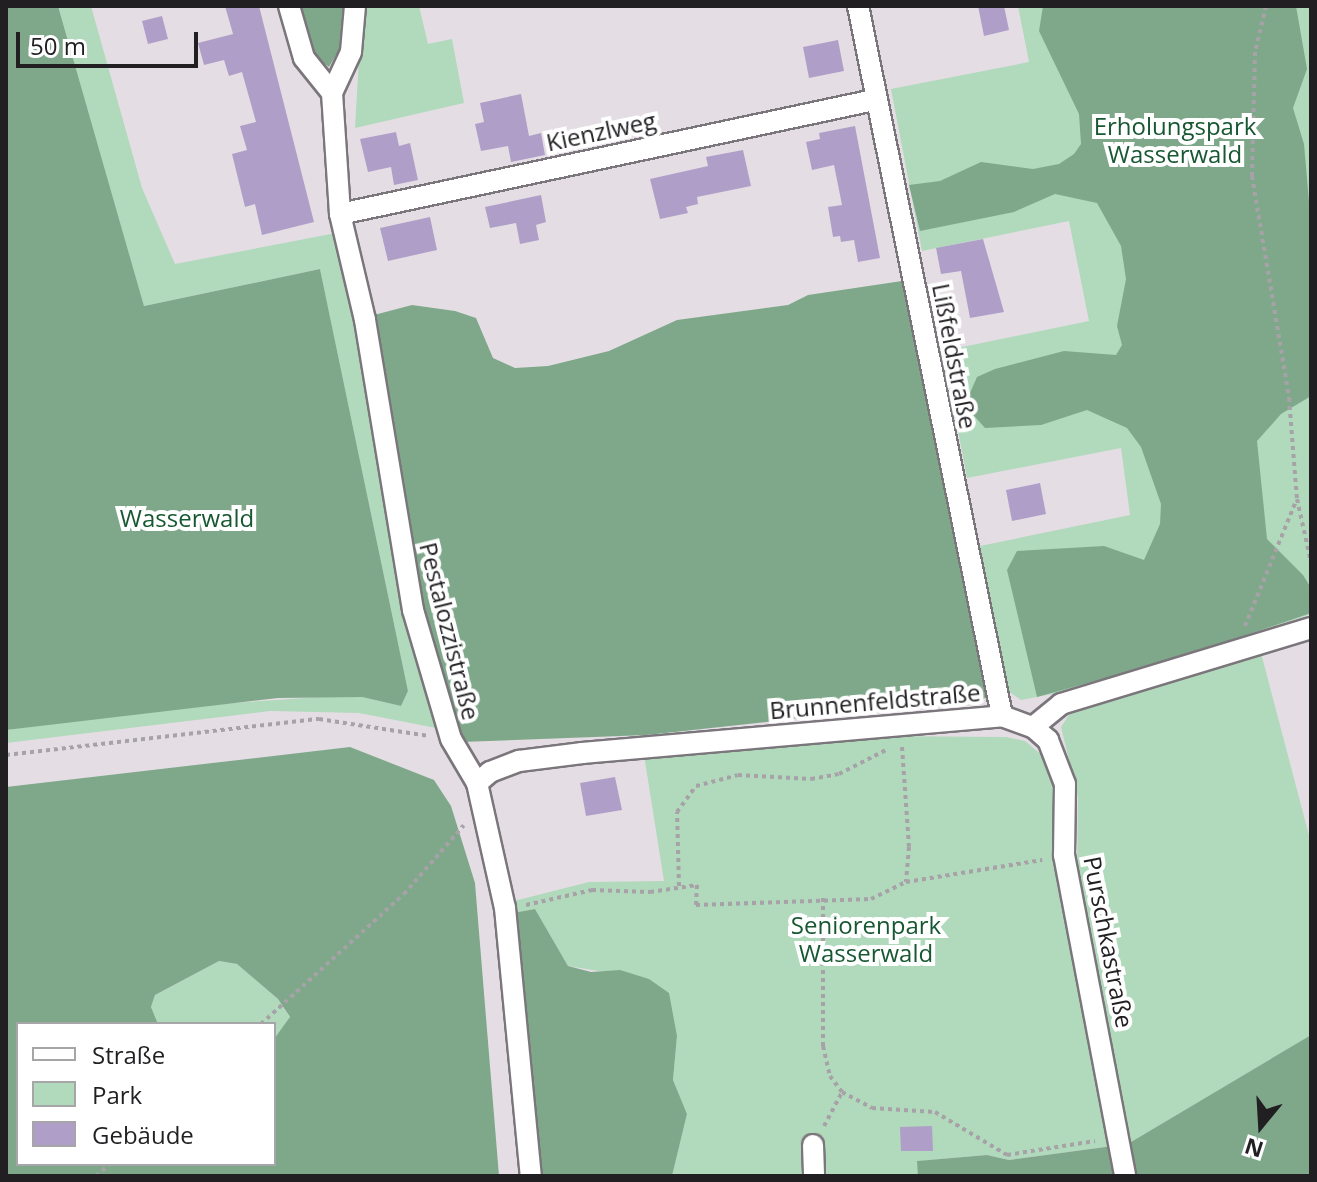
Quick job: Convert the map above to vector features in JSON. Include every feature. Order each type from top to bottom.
[{"type":"street","points":[[289,6],[304,58],[332,93]]},
{"type":"street","name":"Pestalozzistraße","points":[[355,6],[351,52],[332,93],[340,214],[365,320],[413,610],[451,739],[477,783],[505,908],[531,1176]]},
{"type":"street","name":"Lißfeldstraße","points":[[858,6],[874,100],[1002,716]]},
{"type":"street","name":"Kienzlweg","points":[[340,214],[874,100]]},
{"type":"street","points":[[1033,727],[1061,704],[1311,628]]},
{"type":"street","name":"Brunnenfeldstraße","points":[[477,783],[490,772],[519,761],[567,755],[1002,716],[1033,727]]},
{"type":"street","name":"Purschkastraße","points":[[1033,727],[1048,740],[1063,774],[1064,855],[1121,1139],[1125,1176]]},
{"type":"street","points":[[813,1145],[814,1176]]},
{"type":"path","points":[[1266,6],[1255,52],[1252,176],[1287,384],[1297,499],[1311,562]]},
{"type":"path","points":[[1236,653],[1297,499]]},
{"type":"path","points":[[6,755],[319,719],[451,739]]},
{"type":"path","points":[[679,886],[677,812],[696,786],[738,775],[788,780],[825,776],[902,747],[909,847],[906,882]]},
{"type":"path","points":[[263,1022],[404,894],[483,806]]},
{"type":"path","points":[[505,908],[592,890],[650,892],[697,885],[696,905],[823,898],[871,899],[906,882],[998,870],[1064,855]]},
{"type":"path","points":[[823,898],[823,1046],[830,1076],[842,1092],[872,1108],[935,1112],[1007,1155],[1121,1139]]},
{"type":"path","points":[[813,1145],[842,1092]]},
{"type":"green space","name":"Wasserwald","points":[[6,6],[58,6],[144,306],[320,269],[408,691],[401,706],[362,697],[278,698],[6,730]]},
{"type":"green space","points":[[58,6],[91,6],[142,188],[175,264],[336,233],[359,318],[418,658],[436,728],[359,713],[270,711],[6,743],[6,730],[175,707],[320,697],[362,697],[401,706],[408,691],[320,269],[144,306]]},
{"type":"green space","points":[[300,6],[343,6],[340,48],[329,67],[315,57]]},
{"type":"green space","points":[[362,6],[419,6],[428,44],[452,39],[464,103],[355,128]]},
{"type":"green space","name":"Erholungspark Wasserwald","points":[[1018,6],[1311,6],[1311,614],[1109,683],[1021,700],[1004,688],[980,546],[1130,515],[1121,448],[967,478],[943,351],[1089,321],[1069,221],[922,251],[891,89],[1029,62]]},
{"type":"green space","name":"Erholungspark Wasserwald","points":[[1043,6],[1296,6],[1307,69],[1293,108],[1304,144],[1311,225],[1311,396],[1281,414],[1257,441],[1267,539],[1303,575],[1311,588],[1311,613],[1182,657],[1037,697],[1007,570],[1017,551],[1104,546],[1144,560],[1160,524],[1161,504],[1141,447],[1127,428],[1087,410],[1041,425],[985,428],[968,409],[970,393],[977,377],[995,369],[1064,351],[1116,355],[1122,345],[1117,326],[1126,279],[1121,246],[1097,203],[1055,194],[1014,212],[920,231],[909,185],[940,181],[981,162],[1033,169],[1059,164],[1074,154],[1081,144],[1079,114],[1039,31]]},
{"type":"green space","points":[[902,281],[987,698],[647,735],[461,742],[424,618],[374,315],[412,305],[455,311],[476,318],[493,358],[515,368],[548,366],[609,351],[677,320],[788,305],[808,295]]},
{"type":"green space","points":[[1261,653],[1311,843],[1311,1035],[1131,1142],[1077,880],[1078,797],[1061,727],[1071,712]]},
{"type":"green space","name":"Seniorenpark Wasserwald","points":[[878,736],[1006,737],[1025,741],[1050,762],[1058,777],[1055,862],[1113,1146],[1009,1160],[987,1155],[918,1161],[918,1176],[824,1176],[823,1136],[805,1137],[806,1176],[672,1176],[687,1114],[673,1080],[677,1036],[649,979],[568,966],[535,909],[513,913],[510,902],[589,882],[664,881],[644,755]]},
{"type":"green space","points":[[350,747],[434,780],[451,806],[475,883],[499,1176],[6,1176],[6,787]]},
{"type":"green space","points":[[535,909],[568,966],[591,972],[620,970],[649,979],[669,993],[677,1036],[673,1080],[687,1114],[672,1176],[538,1176],[513,913]]},
{"type":"green space","points":[[219,961],[237,964],[278,999],[290,1018],[276,1036],[276,1022],[157,1022],[151,1007],[155,995]]},
{"type":"green space","points":[[1311,1035],[1311,1176],[1134,1176],[1131,1142]]},
{"type":"green space","points":[[1113,1146],[1115,1176],[918,1176],[917,1161],[987,1155],[1009,1160]]},
{"type":"building","points":[[225,6],[259,6],[314,222],[262,235],[255,204],[245,207],[232,154],[247,150],[240,126],[256,122],[242,72],[229,76],[224,60],[204,65],[198,43],[233,34]]},
{"type":"building","points":[[978,6],[1004,6],[1009,30],[984,36]]},
{"type":"building","points":[[162,16],[168,39],[148,44],[142,21]]},
{"type":"building","points":[[838,40],[844,71],[809,78],[803,47]]},
{"type":"building","points":[[521,94],[529,136],[541,133],[545,155],[511,162],[508,146],[481,151],[475,124],[484,122],[480,103]]},
{"type":"building","points":[[855,126],[880,258],[858,262],[854,240],[841,242],[840,236],[833,237],[828,207],[842,205],[834,165],[812,170],[806,142],[820,139],[819,133]]},
{"type":"building","points":[[396,132],[399,146],[410,143],[418,180],[394,185],[391,167],[368,172],[360,139]]},
{"type":"building","points":[[743,150],[751,186],[697,197],[698,204],[686,207],[688,213],[660,219],[650,179],[708,166],[706,157]]},
{"type":"building","points":[[541,195],[546,222],[536,225],[539,240],[520,244],[516,223],[490,228],[485,207]]},
{"type":"building","points":[[430,217],[437,250],[388,261],[380,228]]},
{"type":"building","points":[[983,239],[1004,312],[970,318],[961,271],[941,274],[936,248]]},
{"type":"building","points":[[1040,483],[1046,514],[1012,521],[1006,490]]},
{"type":"building","points":[[615,777],[622,810],[586,816],[580,783]]},
{"type":"building","points":[[932,1126],[933,1151],[901,1151],[900,1127]]}]
